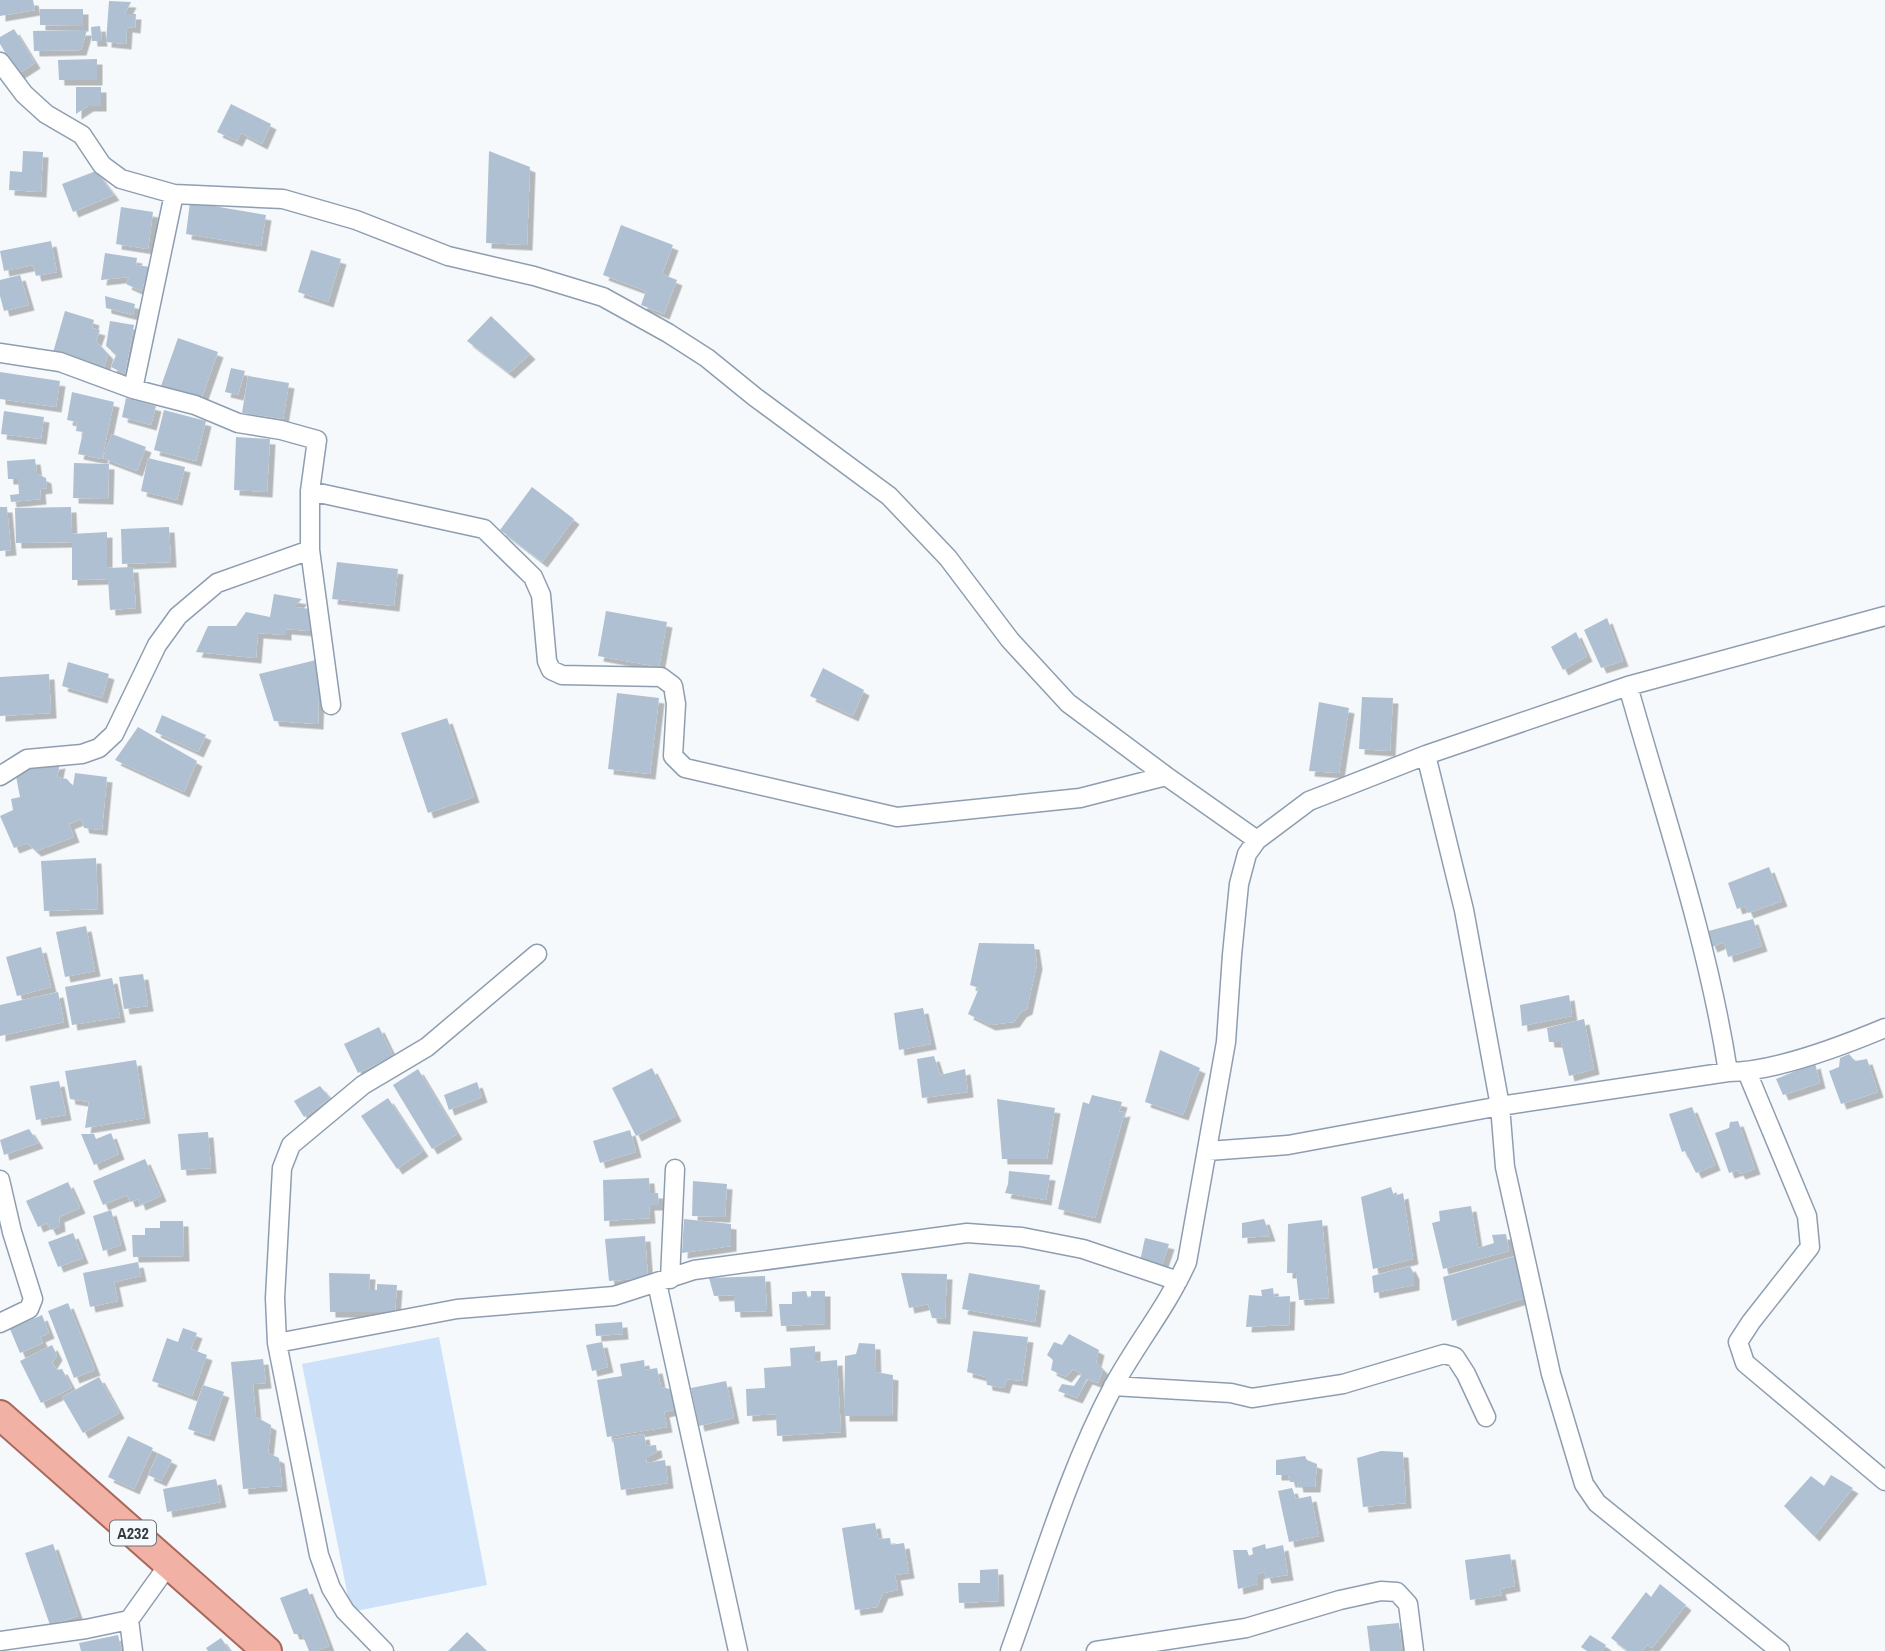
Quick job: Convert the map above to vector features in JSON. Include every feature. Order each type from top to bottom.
[{"type":"main road","name":"A232","points":[[0,1415],[267,1651]]},
{"type":"street","points":[[0,62],[24,94],[46,114],[82,135],[102,165],[121,179],[174,194],[283,199],[356,220],[448,256],[534,275],[603,297],[668,333],[706,358],[889,496],[948,558],[1010,640],[1068,703],[1257,840]]},
{"type":"street","points":[[133,389],[174,194]]},
{"type":"street","points":[[0,353],[60,362],[133,389],[195,405],[238,423],[281,430],[317,440],[310,491],[310,550],[331,705]]},
{"type":"street","points":[[310,491],[484,529],[533,577],[541,595],[547,661],[551,670],[562,675],[661,677],[673,686],[676,704],[673,756],[685,768],[897,817],[1080,799],[1166,776]]},
{"type":"street","points":[[0,776],[27,759],[82,754],[99,748],[114,734],[157,645],[178,616],[218,583],[310,550]]},
{"type":"street","points":[[1010,1651],[1079,1460],[1113,1386],[1187,1262],[1226,1042],[1231,955],[1239,884],[1247,854],[1257,840],[1308,801],[1426,755],[1628,687],[1885,616]]},
{"type":"street","points":[[1628,687],[1694,917],[1720,1020],[1728,1072]]},
{"type":"street","points":[[1426,755],[1464,910],[1500,1106],[1508,1180],[1551,1374],[1584,1484],[1597,1503],[1780,1651]]},
{"type":"street","points":[[384,1651],[345,1611],[331,1588],[319,1555],[277,1343],[275,1298],[282,1168],[291,1145],[363,1084],[427,1047],[537,954]]},
{"type":"street","points":[[1208,1151],[1288,1145],[1500,1106],[1728,1072],[1747,1072],[1885,1028]]},
{"type":"street","points":[[1747,1072],[1807,1216],[1810,1247],[1738,1342],[1745,1363],[1885,1481]]},
{"type":"street","points":[[675,1169],[663,1281],[738,1651]]},
{"type":"street","points":[[0,1180],[12,1232],[33,1299],[29,1309],[0,1323]]},
{"type":"street","points":[[277,1343],[457,1310],[614,1296],[694,1270],[967,1233],[1022,1237],[1083,1249],[1178,1281]]},
{"type":"street","points":[[1113,1386],[1231,1393],[1252,1398],[1343,1384],[1444,1354],[1455,1357],[1461,1365],[1486,1417]]},
{"type":"street","points":[[0,1641],[129,1620],[169,1564]]},
{"type":"street","points":[[1096,1651],[1246,1628],[1340,1600],[1381,1591],[1397,1592],[1408,1604],[1414,1651]]},
{"type":"street","points":[[129,1620],[133,1651]]},
{"type":"shaded area","points":[[439,1337],[487,1585],[351,1612],[302,1364]]},
{"type":"building","points":[[0,0],[33,0],[35,10],[0,16]]},
{"type":"building","points":[[109,1],[131,2],[125,14],[136,14],[135,28],[127,27],[126,44],[106,42]]},
{"type":"building","points":[[40,9],[83,9],[83,26],[40,25]]},
{"type":"building","points":[[100,26],[102,41],[92,41],[91,27]]},
{"type":"building","points":[[14,29],[35,63],[18,74],[0,44],[0,37]]},
{"type":"building","points":[[87,30],[81,50],[34,51],[33,31]]},
{"type":"building","points":[[97,59],[97,80],[59,80],[58,60]]},
{"type":"building","points":[[76,87],[101,87],[101,106],[88,106],[76,114]]},
{"type":"building","points":[[231,104],[271,124],[262,144],[241,133],[237,141],[217,132]]},
{"type":"building","points":[[23,151],[43,152],[41,192],[9,190],[10,171],[22,172]]},
{"type":"building","points":[[489,151],[530,167],[527,245],[486,243]]},
{"type":"building","points":[[96,171],[114,195],[73,212],[62,184]]},
{"type":"building","points":[[190,202],[266,215],[261,246],[186,234]]},
{"type":"building","points":[[121,207],[153,212],[148,249],[116,244]]},
{"type":"building","points":[[621,225],[673,245],[662,274],[677,280],[664,314],[641,305],[646,291],[603,275]]},
{"type":"building","points":[[51,241],[57,272],[36,276],[33,265],[4,271],[0,251]]},
{"type":"building","points":[[311,250],[341,259],[328,302],[298,292]]},
{"type":"building","points":[[105,253],[137,258],[136,265],[151,267],[141,291],[126,284],[129,277],[101,280]]},
{"type":"building","points":[[20,275],[29,305],[4,311],[0,280]]},
{"type":"building","points":[[105,296],[135,304],[133,315],[106,308]]},
{"type":"building","points":[[65,311],[94,320],[92,328],[100,330],[96,341],[108,354],[103,371],[52,356]]},
{"type":"building","points":[[491,316],[530,354],[509,373],[467,341]]},
{"type":"building","points":[[110,321],[134,325],[125,374],[111,367],[116,355],[106,346]]},
{"type":"building","points":[[178,338],[218,352],[201,400],[161,386]]},
{"type":"building","points":[[231,368],[245,371],[238,395],[225,392]]},
{"type":"building","points":[[0,372],[60,381],[56,407],[0,399]]},
{"type":"building","points":[[248,376],[289,383],[283,419],[242,413]]},
{"type":"building","points":[[72,392],[114,402],[102,459],[78,454],[83,432],[76,431],[77,422],[67,420]]},
{"type":"building","points":[[126,398],[156,406],[151,425],[122,417]]},
{"type":"building","points":[[164,410],[206,421],[196,461],[154,450]]},
{"type":"building","points":[[4,411],[44,417],[41,439],[1,434]]},
{"type":"building","points":[[112,434],[146,447],[137,471],[103,458]]},
{"type":"building","points":[[236,437],[270,439],[267,492],[234,490]]},
{"type":"building","points":[[148,458],[185,467],[177,500],[141,491]]},
{"type":"building","points":[[35,459],[37,474],[46,478],[47,488],[40,489],[41,499],[11,502],[10,495],[19,494],[18,479],[8,479],[7,461]]},
{"type":"building","points":[[74,463],[109,464],[108,499],[73,498]]},
{"type":"building","points":[[532,487],[574,519],[542,562],[500,530]]},
{"type":"building","points":[[0,507],[7,507],[11,550],[0,551]]},
{"type":"building","points":[[71,507],[72,534],[107,532],[107,568],[133,567],[136,608],[110,610],[108,579],[72,580],[72,542],[16,543],[15,508]]},
{"type":"building","points":[[169,527],[171,562],[122,564],[121,529]]},
{"type":"building","points":[[337,562],[398,569],[394,606],[332,599]]},
{"type":"building","points":[[274,594],[302,599],[294,607],[311,609],[310,631],[286,629],[286,635],[258,633],[256,658],[196,652],[208,626],[236,626],[246,612],[270,617]]},
{"type":"building","points":[[606,611],[667,622],[659,667],[598,656]]},
{"type":"building","points":[[1607,618],[1623,661],[1601,668],[1584,630]]},
{"type":"building","points":[[1576,632],[1587,656],[1563,670],[1551,647]]},
{"type":"building","points":[[320,659],[318,724],[274,721],[259,674]]},
{"type":"building","points":[[68,662],[109,674],[102,698],[62,686]]},
{"type":"building","points":[[823,668],[864,690],[853,716],[810,696]]},
{"type":"building","points":[[49,674],[51,713],[0,716],[0,677]]},
{"type":"building","points":[[617,693],[659,698],[650,774],[608,769]]},
{"type":"building","points":[[1362,697],[1393,698],[1390,751],[1359,749]]},
{"type":"building","points":[[1319,702],[1349,708],[1339,773],[1309,771]]},
{"type":"building","points":[[162,715],[206,735],[198,752],[155,732]]},
{"type":"building","points":[[447,718],[474,797],[428,813],[401,733]]},
{"type":"building","points":[[138,727],[197,761],[184,792],[115,760]]},
{"type":"building","points":[[60,763],[57,777],[67,779],[73,786],[75,773],[107,777],[102,830],[84,828],[81,819],[69,824],[74,837],[36,851],[27,843],[14,848],[0,816],[13,810],[11,799],[20,797],[15,771]]},
{"type":"building","points":[[96,858],[98,909],[44,911],[41,861]]},
{"type":"building","points":[[1769,867],[1782,901],[1748,913],[1745,906],[1737,909],[1728,883]]},
{"type":"building","points":[[1753,919],[1762,946],[1728,957],[1724,942],[1712,947],[1705,932]]},
{"type":"building","points":[[86,926],[95,971],[65,977],[56,932]]},
{"type":"building","points":[[979,943],[1034,944],[1037,964],[1027,1009],[1021,1012],[1014,1022],[990,1025],[968,1014],[979,988],[970,985]]},
{"type":"building","points":[[41,947],[51,987],[17,996],[6,957]]},
{"type":"building","points":[[143,974],[148,1006],[124,1009],[119,977]]},
{"type":"building","points":[[112,978],[120,1017],[72,1025],[65,987]]},
{"type":"building","points":[[58,992],[64,1022],[0,1036],[0,1005]]},
{"type":"building","points":[[1569,995],[1572,1016],[1522,1026],[1520,1005]]},
{"type":"building","points":[[923,1008],[931,1044],[899,1050],[894,1013]]},
{"type":"building","points":[[1584,1019],[1594,1069],[1569,1076],[1561,1042],[1549,1042],[1547,1028]]},
{"type":"building","points":[[379,1027],[393,1056],[358,1073],[344,1044]]},
{"type":"building","points":[[1160,1050],[1200,1068],[1183,1115],[1145,1102]]},
{"type":"building","points":[[1849,1054],[1855,1061],[1867,1059],[1878,1092],[1841,1104],[1829,1071],[1839,1067],[1840,1058]]},
{"type":"building","points":[[934,1056],[940,1075],[965,1069],[968,1092],[922,1098],[917,1059]]},
{"type":"building","points":[[136,1060],[145,1118],[85,1128],[89,1102],[70,1099],[65,1071]]},
{"type":"building","points":[[1815,1063],[1820,1083],[1783,1095],[1776,1079]]},
{"type":"building","points":[[652,1068],[676,1116],[636,1136],[612,1088]]},
{"type":"building","points":[[418,1069],[457,1134],[432,1149],[393,1085]]},
{"type":"building","points":[[59,1081],[66,1115],[36,1120],[30,1086]]},
{"type":"building","points":[[477,1082],[482,1097],[449,1110],[444,1095]]},
{"type":"building","points":[[320,1086],[330,1098],[304,1117],[294,1101]]},
{"type":"building","points":[[1092,1095],[1122,1102],[1119,1112],[1125,1111],[1095,1218],[1058,1209],[1083,1102],[1089,1104]]},
{"type":"building","points":[[388,1098],[423,1151],[397,1169],[361,1116]]},
{"type":"building","points":[[997,1099],[1055,1108],[1047,1159],[1002,1159]]},
{"type":"building","points":[[1692,1107],[1715,1165],[1696,1173],[1685,1151],[1682,1152],[1669,1114]]},
{"type":"building","points":[[1738,1121],[1755,1169],[1740,1174],[1738,1170],[1729,1173],[1715,1133],[1729,1128],[1730,1122]]},
{"type":"building","points":[[29,1129],[38,1143],[4,1155],[0,1140]]},
{"type":"building","points":[[630,1130],[636,1152],[600,1163],[593,1141]]},
{"type":"building","points":[[208,1132],[211,1168],[181,1170],[178,1134]]},
{"type":"building","points":[[111,1133],[119,1154],[94,1165],[81,1134],[94,1134],[96,1139]]},
{"type":"building","points":[[145,1159],[161,1196],[140,1205],[138,1199],[130,1202],[127,1195],[103,1205],[93,1181]]},
{"type":"building","points":[[1009,1171],[1050,1175],[1046,1200],[1005,1193]]},
{"type":"building","points":[[649,1178],[650,1193],[658,1193],[659,1205],[649,1205],[650,1218],[604,1221],[603,1180]]},
{"type":"building","points":[[693,1181],[727,1184],[725,1217],[692,1216]]},
{"type":"building","points":[[68,1182],[80,1208],[59,1217],[60,1226],[51,1230],[47,1223],[38,1227],[26,1201]]},
{"type":"building","points":[[1391,1187],[1394,1196],[1403,1193],[1413,1259],[1373,1269],[1361,1197]]},
{"type":"building","points":[[1471,1206],[1478,1248],[1494,1243],[1492,1235],[1506,1234],[1509,1251],[1443,1269],[1432,1223],[1440,1221],[1439,1211]]},
{"type":"building","points":[[111,1210],[121,1245],[103,1251],[93,1216]]},
{"type":"building","points":[[684,1219],[731,1224],[731,1246],[682,1253]]},
{"type":"building","points":[[1264,1219],[1270,1236],[1242,1238],[1242,1223]]},
{"type":"building","points":[[1322,1220],[1329,1298],[1299,1300],[1296,1273],[1287,1273],[1288,1224]]},
{"type":"building","points":[[160,1221],[183,1221],[184,1256],[133,1257],[132,1235],[145,1235],[145,1228],[160,1228]]},
{"type":"building","points":[[73,1233],[83,1258],[58,1267],[48,1242]]},
{"type":"building","points":[[645,1236],[648,1278],[609,1281],[605,1239]]},
{"type":"building","points":[[1145,1238],[1169,1244],[1162,1265],[1140,1261]]},
{"type":"building","points":[[1515,1256],[1525,1298],[1452,1321],[1443,1277]]},
{"type":"building","points":[[138,1262],[141,1276],[114,1282],[118,1301],[90,1307],[83,1273]]},
{"type":"building","points":[[1410,1266],[1414,1274],[1414,1285],[1374,1293],[1372,1276]]},
{"type":"building","points":[[329,1273],[370,1274],[369,1290],[377,1290],[377,1284],[397,1285],[395,1312],[330,1312]]},
{"type":"building","points":[[901,1273],[947,1274],[945,1319],[932,1318],[928,1304],[909,1308]]},
{"type":"building","points":[[969,1273],[1040,1285],[1035,1322],[962,1309]]},
{"type":"building","points":[[765,1276],[767,1311],[735,1312],[734,1295],[714,1296],[709,1278]]},
{"type":"building","points":[[1273,1288],[1274,1297],[1290,1296],[1289,1325],[1246,1327],[1249,1295],[1262,1296],[1261,1290]]},
{"type":"building","points":[[806,1291],[808,1298],[811,1297],[811,1291],[825,1291],[825,1324],[781,1326],[779,1304],[792,1304],[792,1292]]},
{"type":"building","points":[[68,1303],[95,1370],[74,1378],[48,1311]]},
{"type":"building","points":[[42,1315],[49,1333],[40,1337],[43,1343],[20,1353],[10,1329]]},
{"type":"building","points":[[622,1322],[623,1334],[596,1336],[595,1324]]},
{"type":"building","points":[[183,1328],[197,1333],[191,1349],[207,1355],[192,1396],[152,1381],[167,1338],[178,1342]]},
{"type":"building","points":[[973,1331],[1028,1337],[1022,1381],[1007,1379],[1004,1388],[987,1385],[986,1377],[967,1372]]},
{"type":"building","points":[[1069,1334],[1099,1350],[1096,1362],[1103,1369],[1098,1383],[1087,1379],[1077,1398],[1058,1391],[1062,1384],[1074,1386],[1082,1374],[1073,1369],[1066,1377],[1051,1370],[1053,1360],[1047,1355],[1054,1342],[1062,1345]]},
{"type":"building","points":[[602,1342],[608,1367],[592,1371],[586,1345]]},
{"type":"building","points":[[859,1343],[875,1344],[876,1372],[893,1375],[892,1416],[844,1416],[845,1356],[856,1354]]},
{"type":"building","points":[[52,1345],[57,1355],[52,1363],[57,1370],[62,1369],[72,1388],[41,1403],[20,1361]]},
{"type":"building","points":[[815,1346],[815,1362],[837,1360],[841,1432],[777,1436],[776,1414],[747,1416],[746,1389],[765,1388],[764,1368],[791,1366],[790,1348]]},
{"type":"building","points":[[263,1359],[266,1383],[253,1384],[256,1417],[271,1425],[268,1453],[279,1458],[282,1486],[243,1489],[231,1362]]},
{"type":"building","points":[[644,1360],[645,1370],[657,1368],[661,1387],[674,1390],[677,1409],[664,1412],[667,1427],[607,1437],[597,1380],[622,1376],[620,1364]]},
{"type":"building","points":[[99,1377],[119,1413],[83,1433],[62,1397]]},
{"type":"building","points":[[726,1381],[734,1418],[699,1426],[691,1388]]},
{"type":"building","points":[[203,1385],[224,1392],[209,1436],[188,1429]]},
{"type":"building","points":[[644,1434],[646,1446],[656,1445],[657,1452],[647,1457],[646,1463],[665,1460],[668,1483],[621,1490],[613,1439]]},
{"type":"building","points":[[128,1436],[153,1448],[134,1489],[108,1477]]},
{"type":"building","points":[[1381,1451],[1403,1452],[1406,1503],[1363,1507],[1357,1458]]},
{"type":"building","points":[[158,1453],[172,1460],[161,1481],[148,1475]]},
{"type":"building","points":[[1305,1456],[1307,1460],[1317,1464],[1315,1487],[1298,1487],[1297,1482],[1290,1482],[1288,1475],[1276,1475],[1276,1460]]},
{"type":"building","points":[[1831,1475],[1853,1488],[1814,1536],[1784,1506],[1811,1476],[1824,1486]]},
{"type":"building","points":[[216,1479],[221,1502],[167,1512],[163,1489]]},
{"type":"building","points":[[1292,1488],[1296,1499],[1311,1496],[1319,1536],[1289,1542],[1278,1491]]},
{"type":"building","points":[[875,1523],[878,1539],[890,1538],[891,1545],[904,1543],[909,1573],[895,1575],[898,1590],[883,1593],[877,1607],[855,1610],[842,1528]]},
{"type":"building","points":[[53,1544],[78,1616],[50,1625],[25,1553]]},
{"type":"building","points":[[1265,1544],[1266,1549],[1283,1545],[1288,1575],[1266,1578],[1264,1572],[1258,1574],[1258,1584],[1238,1589],[1233,1550],[1247,1550],[1249,1556],[1253,1554],[1252,1548]]},
{"type":"building","points":[[1510,1554],[1515,1586],[1500,1589],[1502,1595],[1470,1600],[1465,1560]]},
{"type":"building","points":[[998,1569],[999,1601],[959,1603],[958,1583],[980,1583],[980,1570]]},
{"type":"building","points":[[1660,1584],[1686,1605],[1652,1648],[1647,1645],[1642,1651],[1628,1651],[1611,1638],[1646,1592],[1651,1597]]},
{"type":"building","points":[[307,1588],[329,1646],[316,1651],[309,1651],[302,1634],[294,1634],[280,1598]]},
{"type":"building","points":[[1399,1623],[1402,1651],[1370,1651],[1367,1626]]},
{"type":"building","points":[[467,1632],[487,1651],[448,1651]]},
{"type":"building","points":[[118,1635],[122,1651],[81,1651],[79,1643]]},
{"type":"building","points":[[1590,1635],[1606,1645],[1602,1651],[1587,1651],[1581,1647]]},
{"type":"building","points":[[221,1638],[230,1651],[208,1651],[206,1648]]}]
